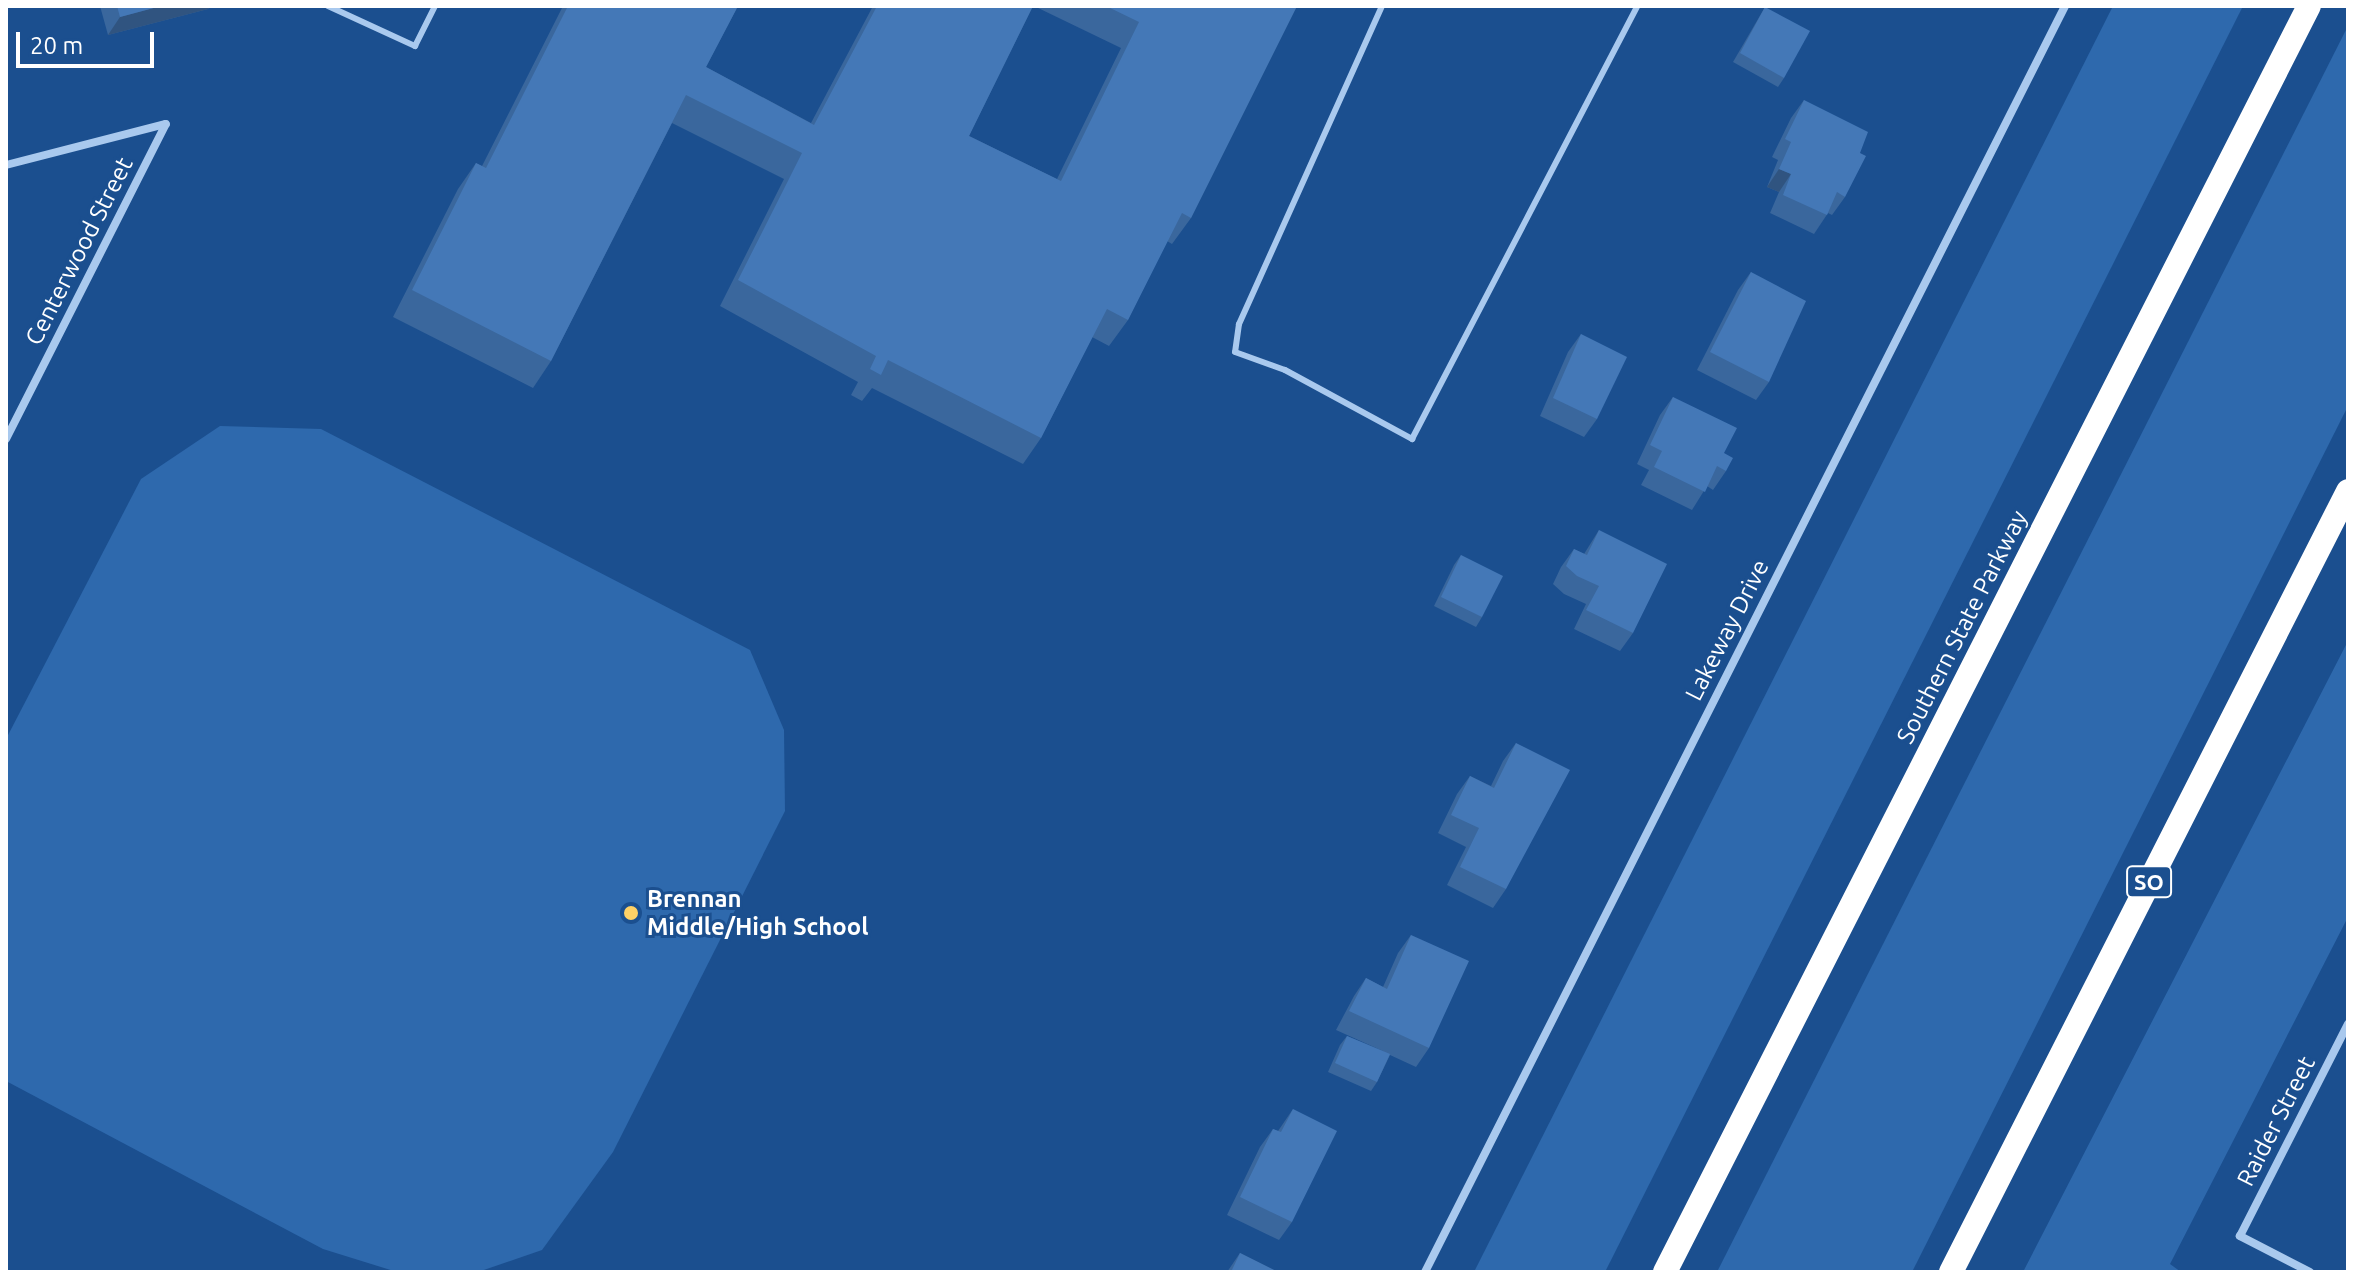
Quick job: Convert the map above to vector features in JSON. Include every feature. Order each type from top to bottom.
[{"type":"highway","name":"Southern State Parkway","points":[[1665,1272],[2309,6]]},
{"type":"highway","name":"SO","points":[[1951,1272],[2348,491]]},
{"type":"street","name":"Lakeway Drive","points":[[1425,1272],[2065,6]]},
{"type":"street","name":"Centerwood Street","points":[[6,165],[166,124],[6,439]]},
{"type":"street","name":"Raider Street","points":[[2310,1272],[2240,1236],[2348,1024]]},
{"type":"lane","points":[[328,6],[415,46],[435,6]]},
{"type":"lane","points":[[1382,6],[1239,324],[1235,352],[1285,370],[1412,439],[1637,6]]},
{"type":"shaded area","points":[[2113,6],[2243,6],[1605,1272],[1474,1272]]},
{"type":"shaded area","points":[[2348,26],[2348,406],[1912,1272],[1717,1272]]},
{"type":"shaded area","points":[[220,426],[321,429],[750,650],[784,730],[785,811],[613,1152],[542,1250],[478,1272],[397,1272],[323,1249],[6,1081],[6,739],[141,479]]},
{"type":"shaded area","points":[[2348,641],[2348,917],[2170,1264],[2181,1272],[2023,1272]]},
{"type":"building","points":[[117,6],[161,6],[120,17]]},
{"type":"building","points":[[568,6],[738,6],[706,67],[814,125],[877,6],[1033,6],[969,136],[1061,181],[1139,22],[1106,6],[1297,6],[1191,218],[1182,213],[1128,320],[1107,309],[1041,438],[888,360],[881,375],[870,369],[876,356],[738,280],[802,153],[686,95],[551,361],[412,290],[476,163],[486,168]]},
{"type":"building","points":[[1765,7],[1810,31],[1784,78],[1740,53]]},
{"type":"building","points":[[1804,100],[1868,132],[1860,153],[1866,156],[1845,197],[1837,192],[1827,215],[1783,195],[1791,174],[1779,169],[1791,142],[1785,139]]},
{"type":"building","points":[[1751,272],[1806,301],[1769,382],[1710,352]]},
{"type":"building","points":[[1581,334],[1627,357],[1597,419],[1553,398]]},
{"type":"building","points":[[1673,397],[1737,428],[1724,453],[1733,458],[1726,471],[1717,466],[1705,492],[1654,467],[1662,451],[1650,445]]},
{"type":"building","points":[[1599,530],[1667,564],[1633,633],[1586,610],[1599,586],[1577,576],[1566,566],[1574,549],[1587,555]]},
{"type":"building","points":[[1461,555],[1503,576],[1482,617],[1441,597]]},
{"type":"building","points":[[1516,743],[1570,770],[1506,889],[1460,867],[1479,828],[1451,815],[1470,776],[1494,788]]},
{"type":"building","points":[[1411,935],[1469,961],[1429,1048],[1349,1011],[1366,978],[1387,989]]},
{"type":"building","points":[[1347,1036],[1390,1054],[1377,1082],[1335,1063]]},
{"type":"building","points":[[1293,1109],[1337,1131],[1292,1222],[1240,1197],[1273,1129],[1281,1132]]},
{"type":"building","points":[[1240,1253],[1278,1272],[1231,1272]]},
{"type":"place","name":"Brennan Middle/High School","points":[[631,913]]}]
